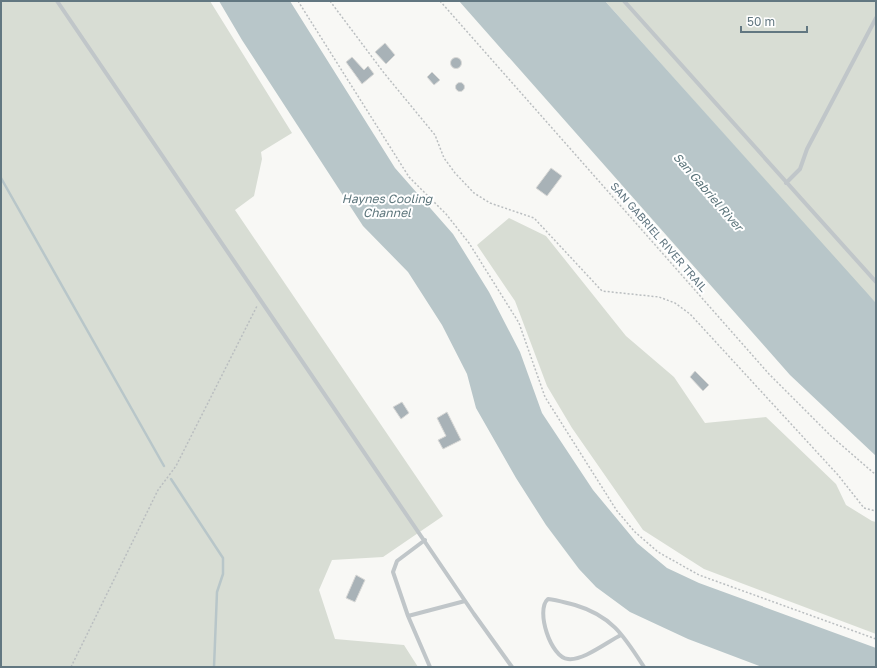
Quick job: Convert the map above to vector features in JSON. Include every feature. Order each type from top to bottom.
[{"type":"lane","points":[[57,1],[425,540],[465,601],[512,667]]},
{"type":"lane","points":[[624,1],[876,282]]},
{"type":"lane","points":[[786,183],[800,169],[807,149],[876,18]]},
{"type":"lane","points":[[425,540],[398,561],[393,572],[408,616],[430,667]]},
{"type":"lane","points":[[621,634],[583,656],[570,660],[564,659],[557,655],[550,643],[542,608],[548,599],[581,607],[594,612],[610,622],[621,634],[644,667]]},
{"type":"lane","points":[[408,616],[465,601]]},
{"type":"path","points":[[298,1],[409,177],[446,214],[469,242],[518,323],[545,397],[617,511],[635,532],[658,552],[699,575],[876,639]]},
{"type":"path","points":[[330,1],[384,73],[435,135],[444,158],[455,173],[474,193],[490,203],[534,218],[602,291],[659,297],[675,303],[690,314],[838,475],[864,508],[876,511]]},
{"type":"path","name":"SAN GABRIEL RIVER TRAIL","points":[[440,1],[769,374],[831,436],[876,475]]},
{"type":"path","points":[[71,667],[158,490],[176,466],[261,299]]},
{"type":"shaded area","points":[[1,1],[210,1],[292,133],[261,152],[262,159],[254,196],[235,210],[443,516],[383,557],[332,560],[319,590],[335,639],[404,645],[418,667],[1,667]]},
{"type":"shaded area","points":[[605,1],[876,1],[876,303],[863,290]]},
{"type":"shaded area","points":[[509,218],[546,236],[626,336],[674,377],[705,423],[766,417],[836,484],[846,505],[876,522],[876,634],[704,569],[643,530],[572,428],[547,386],[515,301],[477,245]]},
{"type":"water","name":"Haynes Cooling Channel","points":[[219,1],[290,1],[395,168],[453,234],[489,292],[520,352],[542,413],[593,490],[637,543],[667,568],[699,583],[876,648],[876,667],[762,667],[688,639],[630,612],[596,587],[579,569],[546,525],[516,478],[476,408],[467,374],[442,325],[408,272],[363,226],[242,40]]},
{"type":"water","name":"San Gabriel River","points":[[459,1],[605,1],[876,303],[876,456],[790,375]]},
{"type":"building","points":[[385,43],[395,55],[386,64],[375,52]]},
{"type":"building","points":[[352,57],[364,70],[368,66],[374,74],[362,84],[346,62]]},
{"type":"building","points":[[454,58],[458,58],[460,59],[460,67],[454,68],[451,65],[451,61]]},
{"type":"building","points":[[432,72],[440,80],[434,85],[427,77]]},
{"type":"building","points":[[458,83],[462,83],[464,87],[462,91],[458,91],[456,89],[456,85]]},
{"type":"building","points":[[551,168],[562,176],[547,196],[536,188]]},
{"type":"building","points":[[695,371],[709,385],[703,391],[690,377]]},
{"type":"building","points":[[402,402],[409,413],[401,419],[393,407]]},
{"type":"building","points":[[447,412],[461,440],[443,449],[438,440],[446,436],[437,418]]},
{"type":"building","points":[[356,575],[365,580],[355,602],[346,598]]},
{"type":"waterway","points":[[1,178],[164,466]]},
{"type":"waterway","points":[[171,479],[223,558],[223,574],[217,592],[214,667]]}]
